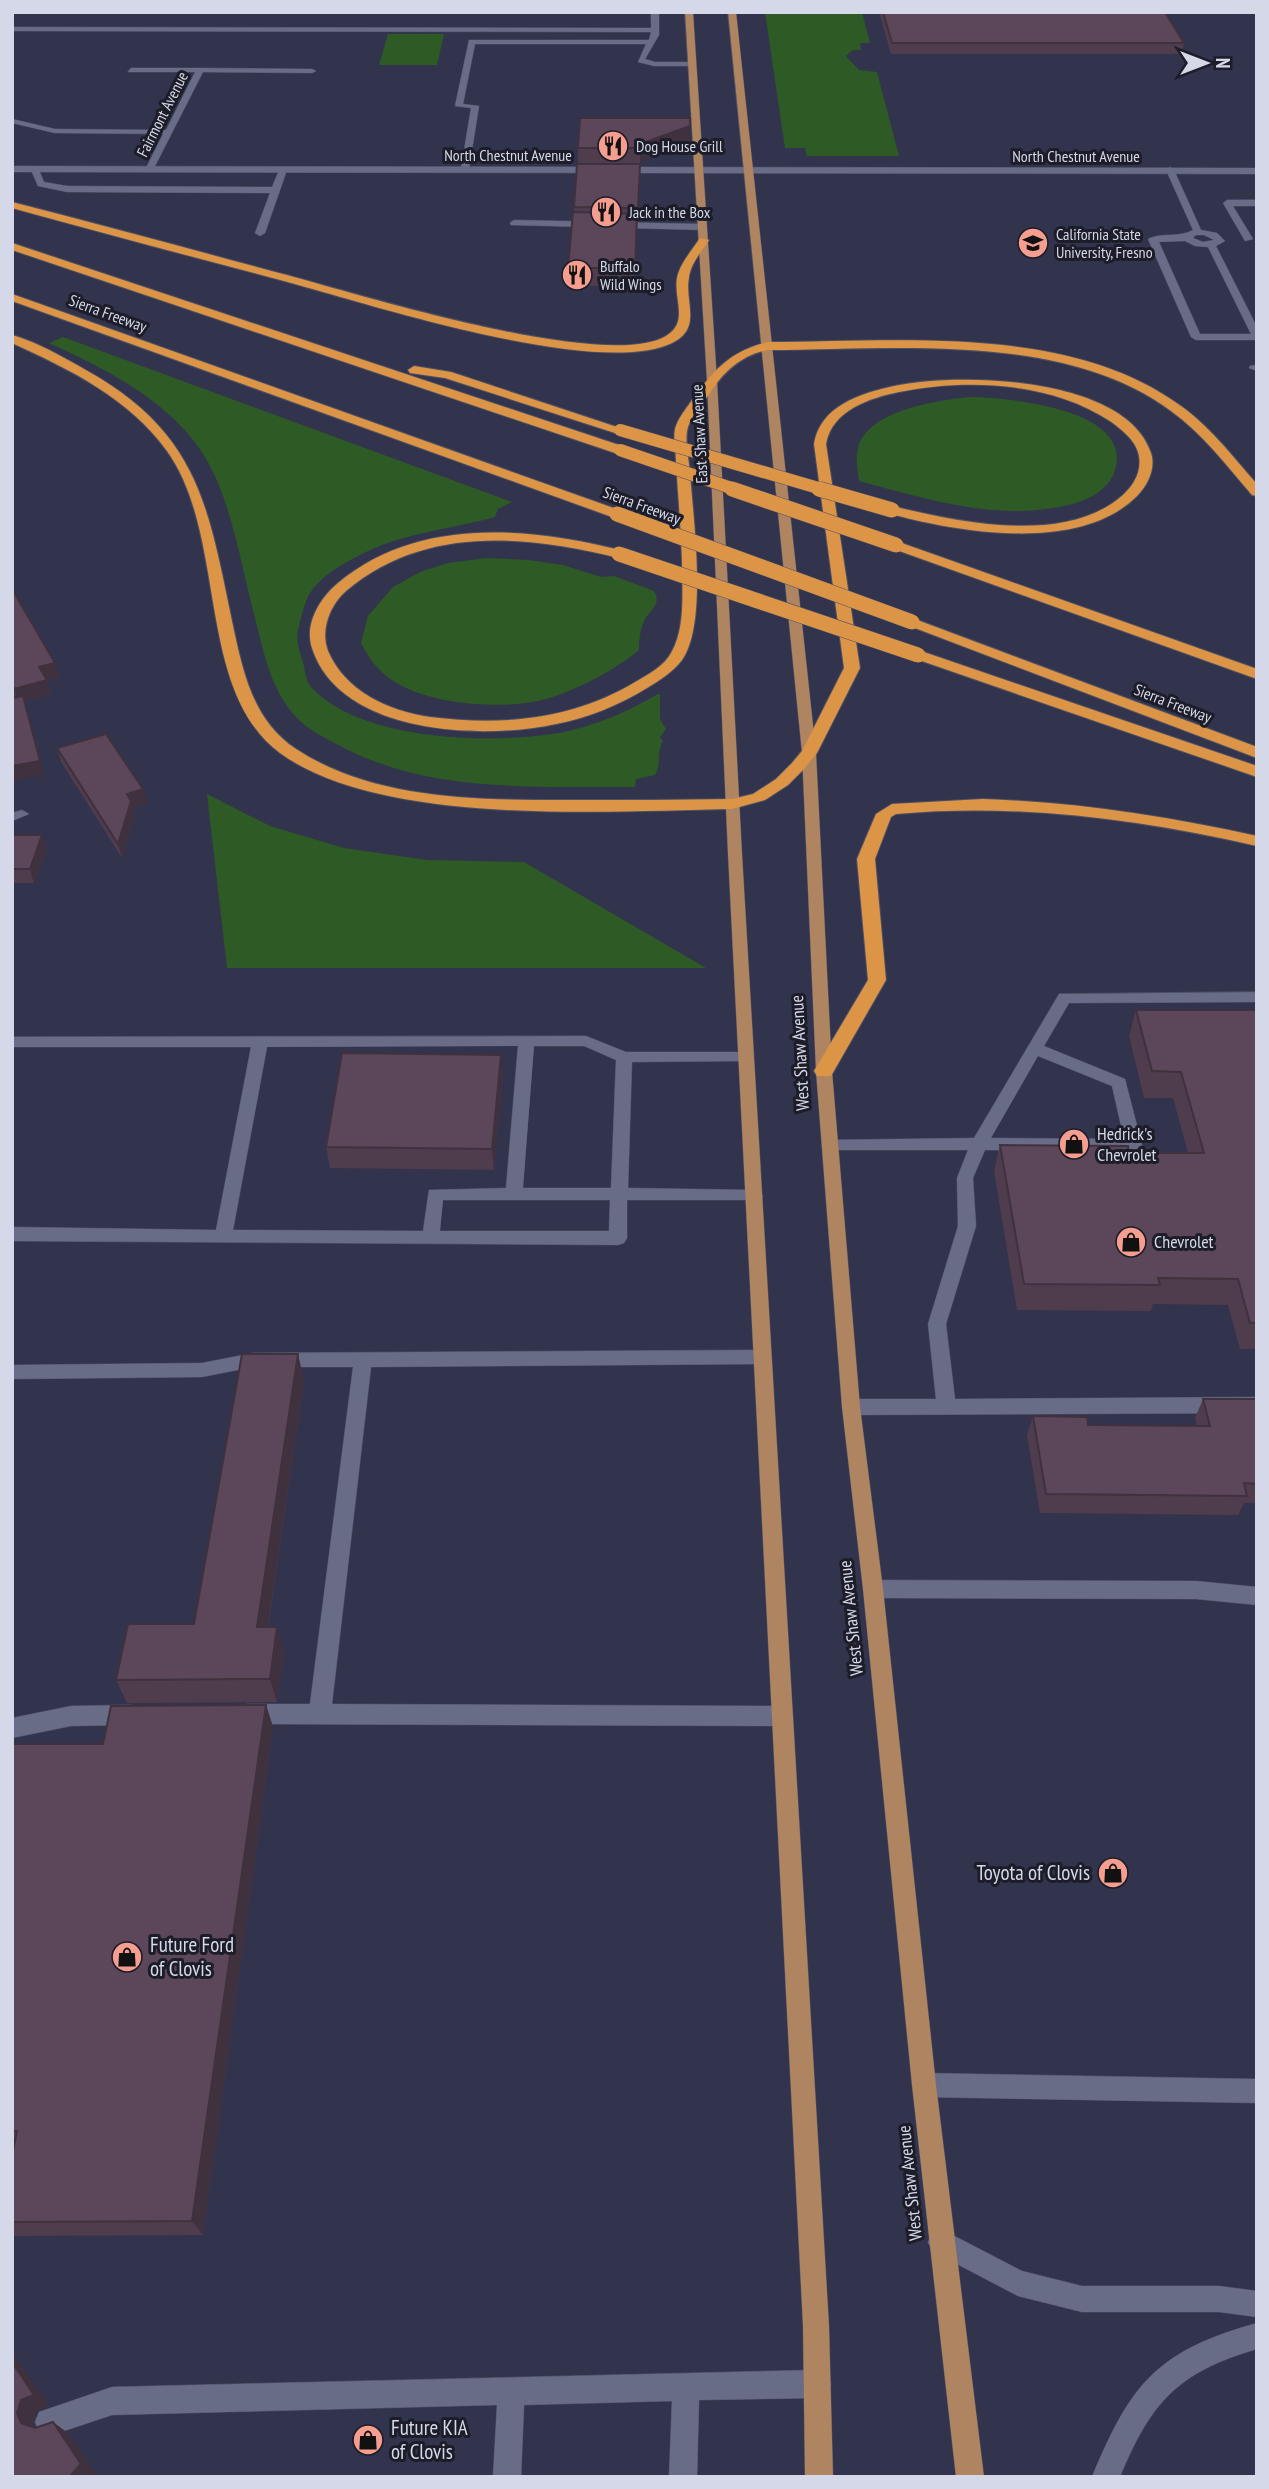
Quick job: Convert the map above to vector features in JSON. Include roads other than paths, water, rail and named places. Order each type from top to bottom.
[{"type":"highway","points":[[12,205],[487,332],[565,345],[651,345],[668,340],[681,332],[686,320],[683,274],[703,234]]},
{"type":"highway","name":"Sierra Freeway","points":[[12,246],[620,450],[1257,674]]},
{"type":"highway","name":"Sierra Freeway","points":[[12,297],[912,622],[1257,753]]},
{"type":"highway","points":[[12,338],[86,374],[122,398],[152,426],[180,460],[197,501],[242,693],[258,723],[279,744],[330,772],[366,786],[439,801],[511,805],[732,804],[759,797],[782,782],[809,753],[852,667],[820,443],[823,429],[831,419],[864,399],[900,388],[954,382],[1018,386],[1059,394],[1105,413],[1134,435],[1145,454],[1144,478],[1135,493],[1105,512],[1065,525],[1036,529],[949,525],[892,510],[620,430],[447,375],[349,359]]},
{"type":"highway","points":[[1257,492],[1175,407],[1139,386],[1101,370],[1045,356],[985,349],[768,346],[750,349],[733,358],[712,381],[682,428],[689,610],[680,651],[673,661],[651,679],[600,706],[555,720],[513,725],[447,724],[405,716],[363,699],[341,682],[320,652],[318,640],[319,620],[331,598],[366,569],[401,553],[457,539],[510,536],[576,542],[619,554],[918,655],[1257,772]]},
{"type":"highway","points":[[824,1071],[877,980],[866,859],[884,814],[892,809],[965,804],[1049,807],[1176,824],[1257,841]]},
{"type":"main road","name":"East Shaw Avenue","points":[[689,12],[712,381],[746,1056]]},
{"type":"main road","points":[[732,12],[751,169],[809,753]]},
{"type":"main road","name":"West Shaw Avenue","points":[[809,753],[824,1071],[851,1407],[873,1589],[941,2242],[970,2477]]},
{"type":"main road","points":[[746,1056],[817,2384],[818,2477]]},
{"type":"street","points":[[655,12],[656,30],[640,58],[644,62],[691,64]]},
{"type":"street","points":[[12,29],[612,25],[656,30]]},
{"type":"street","points":[[465,169],[475,106],[459,106],[472,42],[650,42]]},
{"type":"street","points":[[131,70],[312,71]]},
{"type":"street","name":"Fairmont Avenue","points":[[149,170],[200,70]]},
{"type":"street","points":[[12,121],[55,131],[167,132]]},
{"type":"street","name":"North Chestnut Avenue","points":[[12,169],[1257,171]]},
{"type":"street","points":[[35,170],[41,184],[67,189],[275,190]]},
{"type":"street","points":[[260,233],[283,170]]},
{"type":"street","points":[[1170,170],[1198,232]]},
{"type":"street","points":[[1239,240],[1196,244],[1187,238],[1153,239],[1196,337],[1256,337],[1239,240],[1227,203],[1257,203]]},
{"type":"street","points":[[514,223],[638,224],[703,234]]},
{"type":"street","points":[[1187,238],[1189,234],[1198,232],[1239,240]]},
{"type":"street","points":[[946,1406],[937,1324],[967,1226],[965,1178],[979,1144],[1064,998],[1257,997]]},
{"type":"street","points":[[12,1042],[586,1041],[624,1057],[746,1056]]},
{"type":"street","points":[[514,1194],[526,1042]]},
{"type":"street","points":[[223,1237],[260,1043]]},
{"type":"street","points":[[830,1144],[1134,1145],[1119,1083],[1036,1049]]},
{"type":"street","points":[[12,1234],[618,1238],[624,1057]]},
{"type":"street","points":[[431,1237],[435,1194],[754,1196]]},
{"type":"street","points":[[12,1372],[202,1370],[253,1360],[762,1357]]},
{"type":"street","points":[[320,1714],[363,1360]]},
{"type":"street","points":[[851,1407],[1257,1405]]},
{"type":"street","points":[[873,1589],[1196,1590],[1257,1596]]},
{"type":"street","points":[[223,1714],[782,1716]]},
{"type":"street","points":[[12,1728],[71,1716],[154,1715]]},
{"type":"street","points":[[924,2085],[1257,2091]]},
{"type":"street","points":[[941,2242],[1018,2283],[1082,2299],[1219,2299],[1257,2304]]},
{"type":"street","points":[[1106,2477],[1124,2431],[1141,2403],[1166,2376],[1226,2343],[1257,2336]]},
{"type":"street","points":[[49,2422],[113,2401],[817,2384]]},
{"type":"street","points":[[683,2477],[686,2387]]},
{"type":"street","points":[[507,2477],[512,2390]]},
{"type":"place","name":"Dog House Grill","points":[[613,146]]},
{"type":"place","name":"Jack in the Box","points":[[606,212]]},
{"type":"place","name":"California State University, Fresno","points":[[1033,243]]},
{"type":"place","name":"Buffalo Wild Wings","points":[[577,275]]},
{"type":"place","name":"Hedrick's Chevrolet","points":[[1074,1144]]},
{"type":"place","name":"Chevrolet","points":[[1131,1242]]},
{"type":"place","name":"Toyota of Clovis","points":[[1113,1873]]},
{"type":"place","name":"Future Ford of Clovis","points":[[127,1957]]},
{"type":"place","name":"Future KIA of Clovis","points":[[368,2440]]}]
